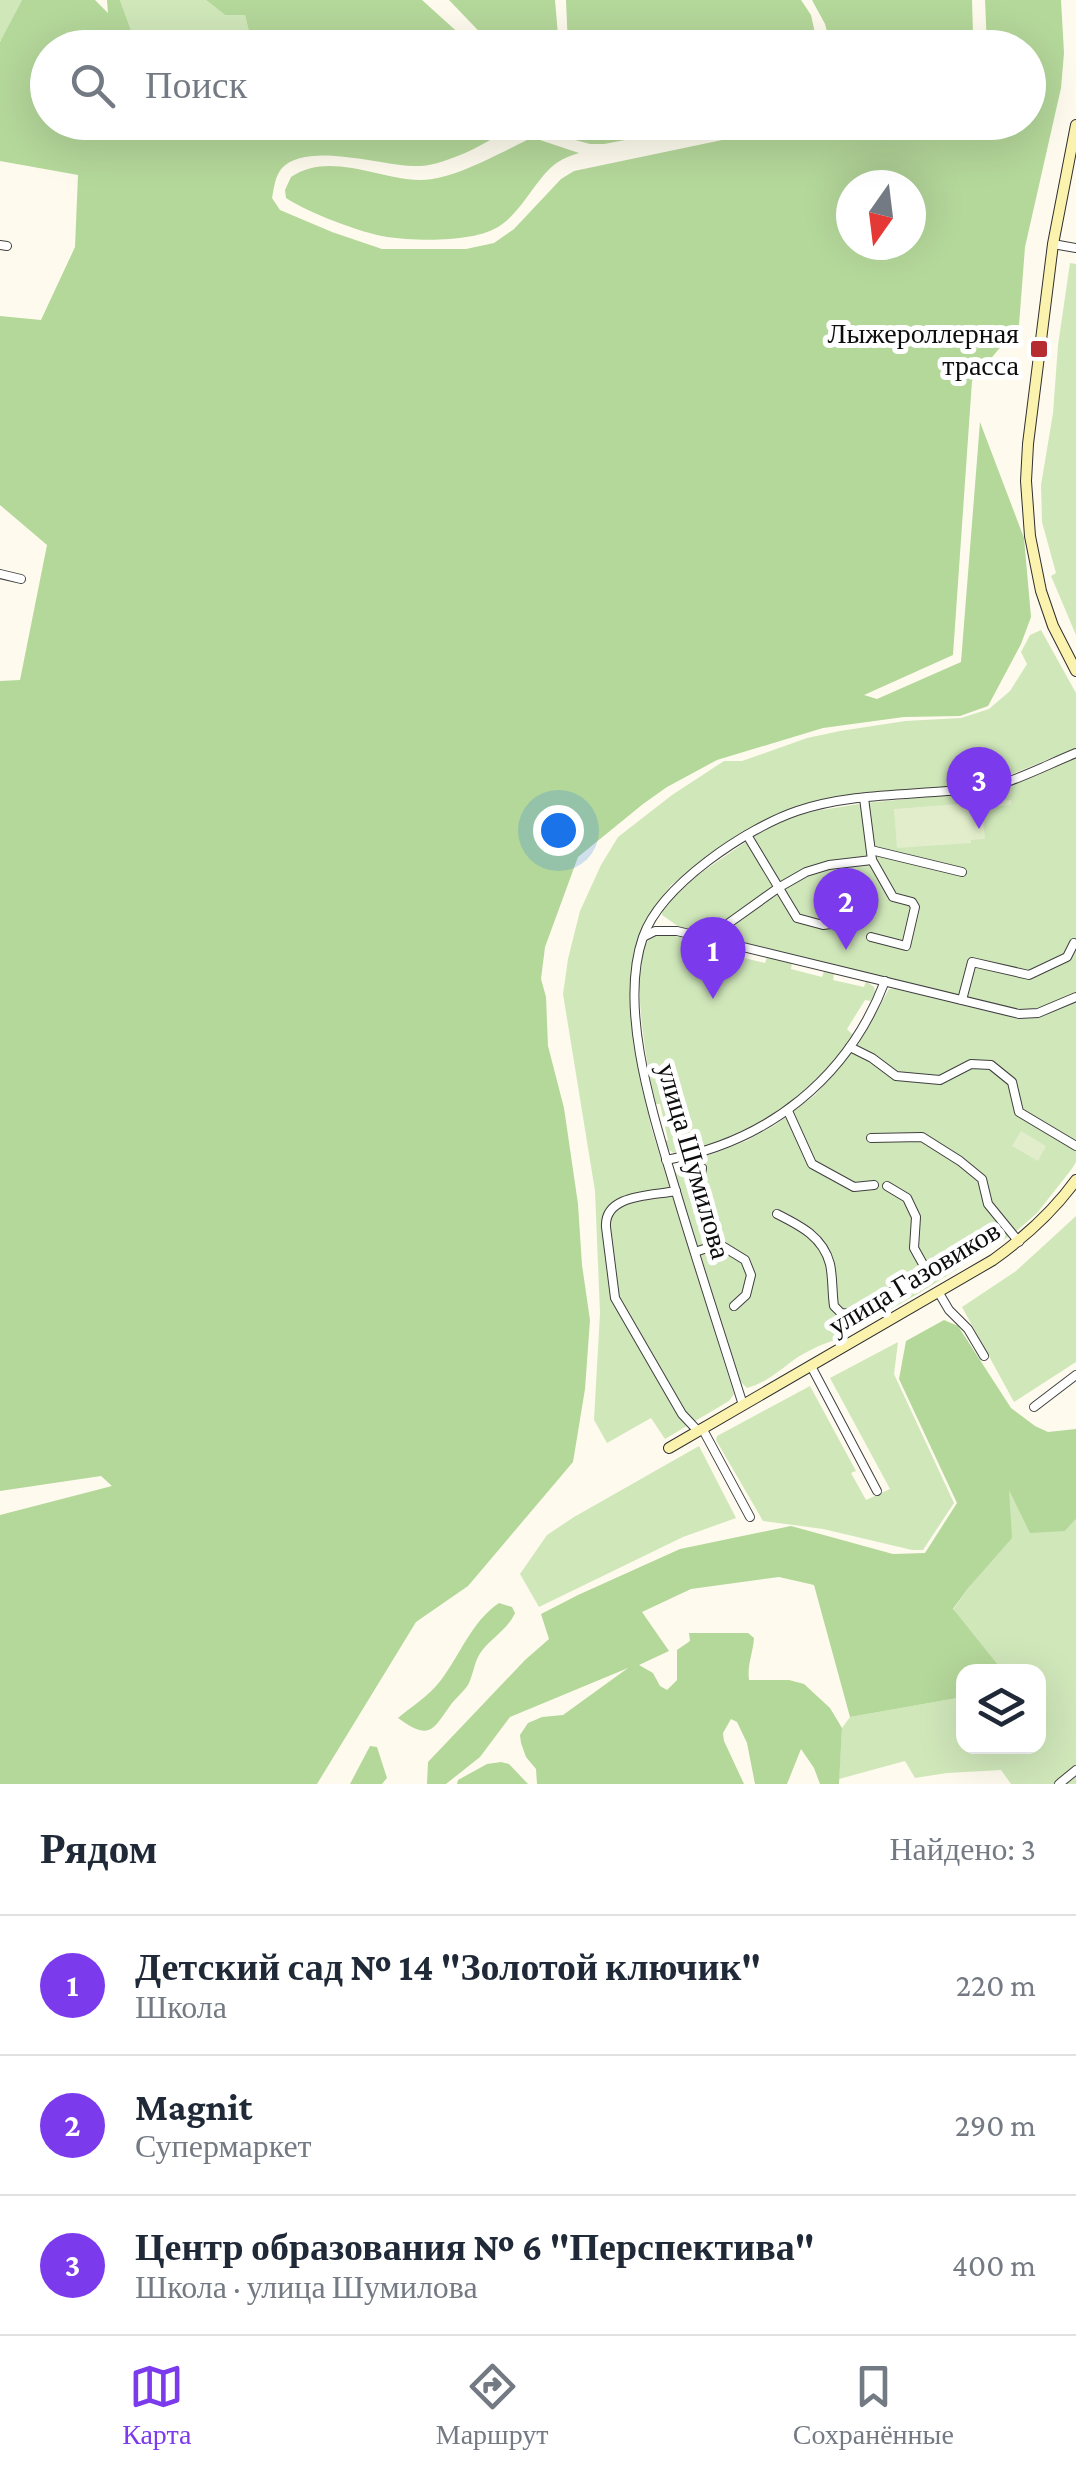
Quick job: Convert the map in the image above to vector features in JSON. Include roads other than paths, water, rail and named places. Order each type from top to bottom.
[{"type":"street","points":[[1076,124],[1053,244],[1028,444],[1026,500],[1032,555],[1041,591],[1053,626],[1076,671]]},
{"type":"street","points":[[1053,244],[1076,248]]},
{"type":"street","points":[[0,574],[21,579]]},
{"type":"street","name":"улица Шумилова","points":[[743,1404],[656,1126],[638,1032],[635,968],[649,922],[687,879],[778,818],[801,809],[864,798],[991,787],[1076,753]]},
{"type":"street","points":[[864,798],[872,855],[894,897],[912,902],[915,910],[906,946],[871,938]]},
{"type":"street","points":[[747,836],[797,918],[828,925],[834,919],[843,884]]},
{"type":"street","points":[[720,941],[729,923],[778,888],[816,868],[872,855],[962,872]]},
{"type":"street","points":[[659,907],[660,926]]},
{"type":"street","points":[[649,922],[1008,1012],[1029,1014],[1076,997]]},
{"type":"street","points":[[641,944],[660,926]]},
{"type":"street","points":[[962,1000],[972,962],[1029,975],[1067,957],[1074,942]]},
{"type":"street","points":[[666,1160],[729,1143],[788,1111],[824,1080],[850,1048],[885,981]]},
{"type":"street","points":[[850,1048],[896,1076],[940,1080],[970,1064],[991,1065],[1012,1082],[1019,1112],[1076,1146]]},
{"type":"street","points":[[788,1111],[812,1164],[854,1187],[874,1186]]},
{"type":"street","points":[[870,1138],[922,1137],[960,1161],[982,1179],[988,1204],[1019,1242]]},
{"type":"street","points":[[702,1168],[698,1196],[719,1244],[745,1260],[751,1276],[746,1295],[734,1306]]},
{"type":"street","name":"улица Газовиков","points":[[670,1448],[939,1293],[1019,1242],[1044,1220],[1076,1180]]},
{"type":"street","points":[[778,1214],[803,1227],[820,1242],[830,1265],[833,1304],[841,1313],[854,1313],[921,1275],[924,1269],[914,1248],[916,1217],[907,1198],[887,1186]]},
{"type":"street","points":[[676,1191],[625,1200],[612,1206],[605,1218],[615,1298],[682,1414],[700,1430],[750,1516]]},
{"type":"street","points":[[695,1252],[719,1244]]},
{"type":"street","points":[[898,1289],[910,1310]]},
{"type":"street","points":[[939,1293],[949,1310],[968,1328],[984,1356]]},
{"type":"street","name":"улица Газовиков","points":[[811,1366],[877,1491]]},
{"type":"street","points":[[1034,1406],[1076,1375]]},
{"type":"street","points":[[1059,1784],[1076,1770]]},
{"type":"place","name":"Лыжероллерная трасса","points":[[1039,349]]},
{"type":"place","name":"Центр образования № 6 \"Перспектива\"","points":[[979,829]]},
{"type":"place","name":"Magnit","points":[[846,950]]},
{"type":"place","name":"Детский сад № 14 \"Золотой ключик\"","points":[[713,999]]}]
